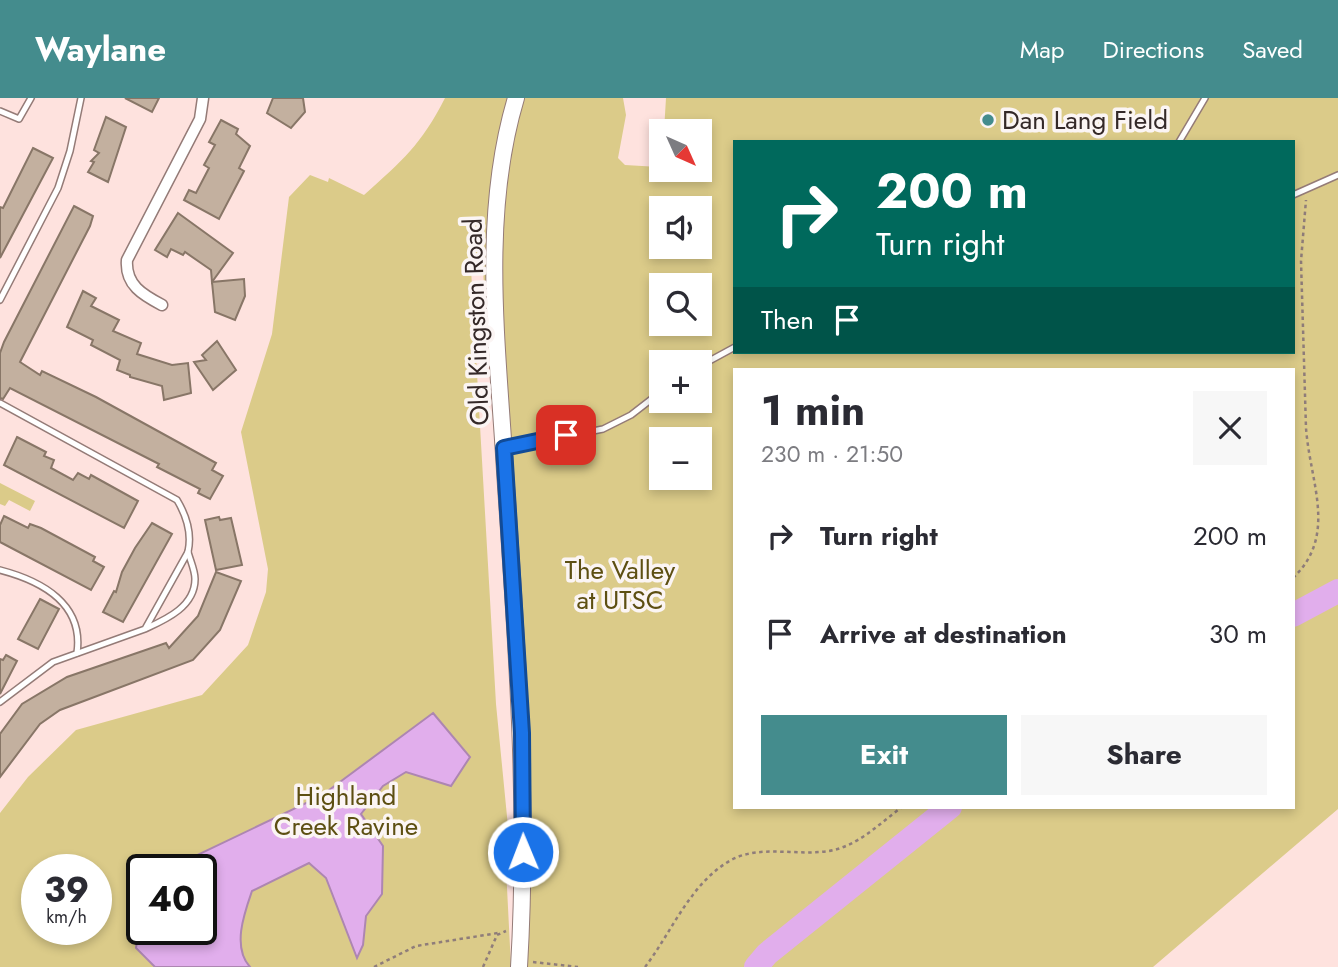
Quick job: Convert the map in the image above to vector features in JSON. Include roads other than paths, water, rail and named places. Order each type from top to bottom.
[{"type":"street","points":[[162,305],[132,284],[127,261],[200,119],[203,98]]},
{"type":"street","name":"Old Kingston Road","points":[[516,98],[501,156],[494,271],[522,733],[519,964]]},
{"type":"lane","points":[[0,111],[19,119],[31,98]]},
{"type":"lane","points":[[0,300],[58,188],[70,152],[81,98]]},
{"type":"lane","points":[[1180,140],[1205,98]]},
{"type":"lane","points":[[1295,194],[1338,175]]},
{"type":"lane","points":[[712,359],[733,348]]},
{"type":"lane","points":[[504,448],[603,429],[632,415],[649,401]]},
{"type":"lane","points":[[0,403],[177,500],[189,530],[188,552],[195,580],[192,591],[178,614],[145,629],[77,653],[37,672],[0,702]]},
{"type":"lane","points":[[145,629],[188,552]]},
{"type":"lane","points":[[0,570],[19,575],[59,597],[67,606],[78,628],[77,653]]},
{"type":"waterway","points":[[1295,614],[1338,591]]},
{"type":"waterway","points":[[756,967],[767,954],[948,809]]},
{"type":"place","name":"Dan Lang Field","points":[[988,120]]},
{"type":"park label","name":"The Valley at UTSC","points":[[620,585]]},
{"type":"park label","name":"Highland Creek Ravine","points":[[346,811]]}]
